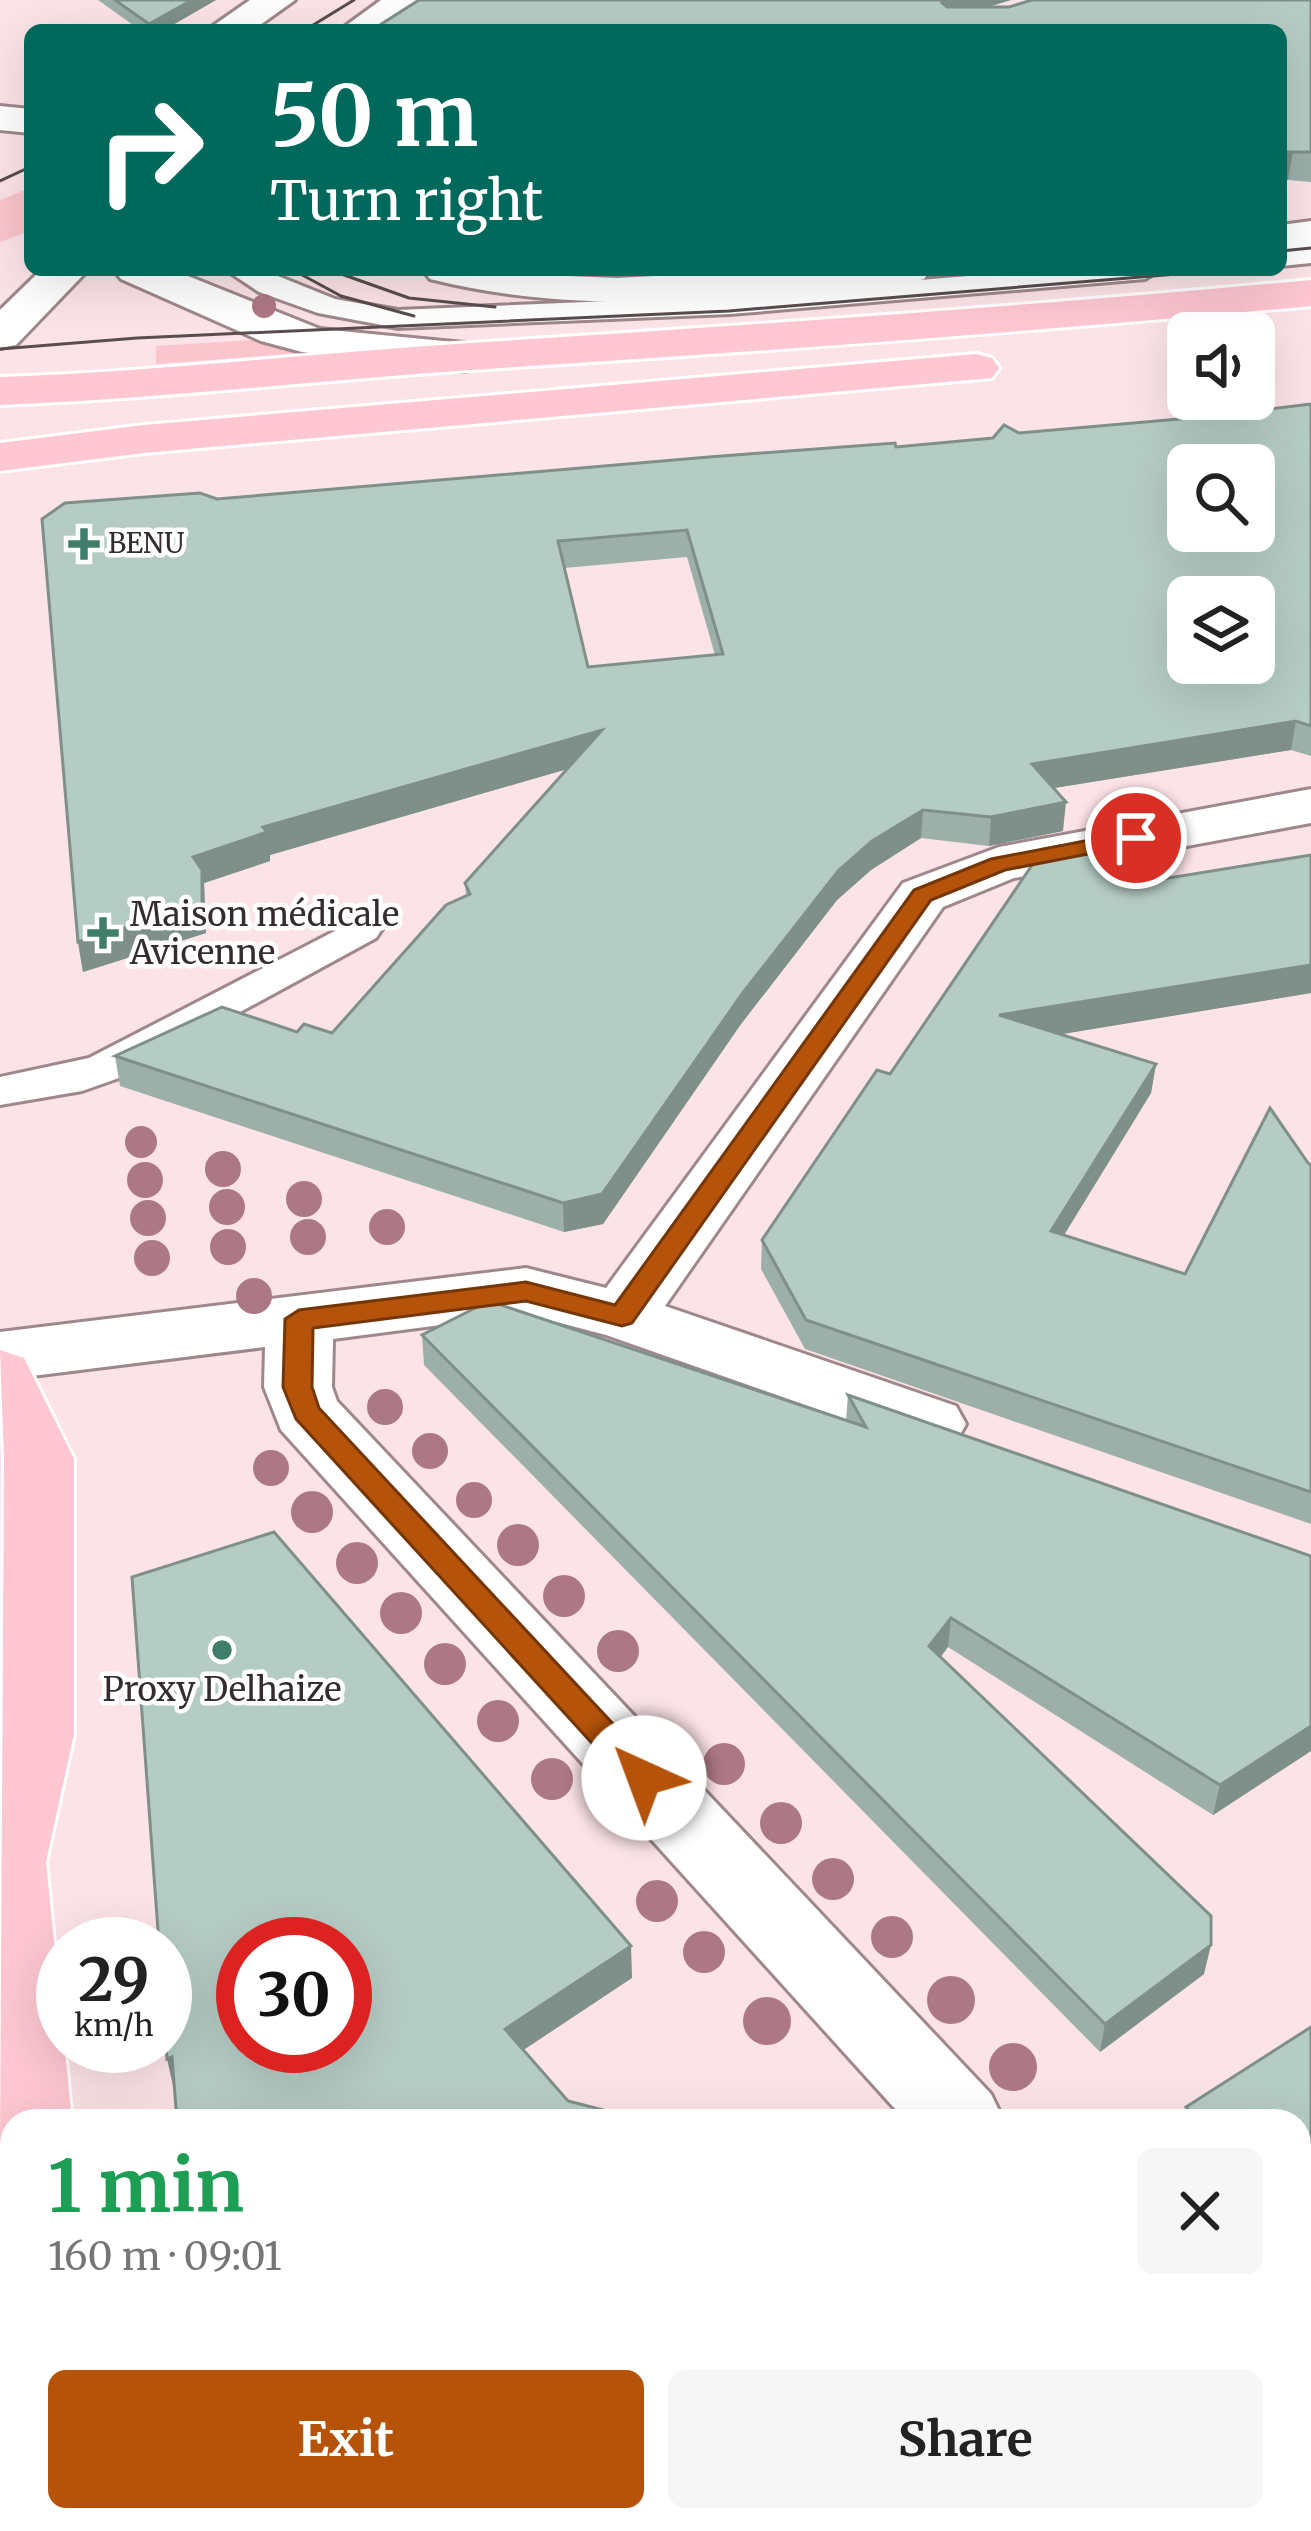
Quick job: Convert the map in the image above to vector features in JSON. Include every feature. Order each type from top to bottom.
[{"type":"main road","points":[[0,391],[140,386],[464,357],[933,328],[1311,293]]},
{"type":"main road","points":[[0,457],[144,439],[1023,364]]},
{"type":"main road","points":[[0,1375],[39,1459],[36,1734],[3,1855],[28,2109]]},
{"type":"street","points":[[236,24],[276,0]]},
{"type":"street","points":[[369,24],[407,0]]},
{"type":"street","points":[[0,335],[59,276]]},
{"type":"street","points":[[149,276],[232,316],[297,337],[464,357]]},
{"type":"street","points":[[479,276],[535,286],[637,290],[827,276]]},
{"type":"street","points":[[622,1316],[923,895],[999,864],[1311,806]]},
{"type":"street","points":[[0,1356],[526,1291],[622,1316],[1000,1448]]},
{"type":"street","points":[[299,1319],[298,1387],[306,1412],[950,2109]]},
{"type":"lane","points":[[252,276],[329,307],[398,319],[730,304],[1072,276]]},
{"type":"lane","points":[[0,1091],[50,1084],[104,1068],[362,929]]},
{"type":"shaded area","points":[[24,190],[24,233],[0,242],[0,200]]},
{"type":"shaded area","points":[[266,339],[304,353],[156,364],[156,346]]},
{"type":"building","points":[[115,0],[192,0],[149,24]]},
{"type":"building","points":[[419,0],[944,0],[947,7],[1009,7],[1032,0],[1311,0],[1311,152],[1287,152],[1287,24],[381,24]]},
{"type":"building","points":[[1311,404],[1311,726],[1296,721],[1032,764],[1066,802],[991,817],[923,810],[872,841],[838,871],[742,994],[602,1194],[563,1203],[115,1056],[222,1007],[297,1032],[304,1024],[332,1033],[446,905],[470,894],[465,883],[602,730],[263,827],[267,832],[193,857],[202,870],[202,904],[78,942],[42,519],[65,503],[200,493],[217,499],[709,457],[895,443],[896,447],[993,438],[1004,425],[1019,433],[1168,420],[1275,420],[1275,408]],"holes":[[[687,530],[723,654],[588,667],[558,541]]]},
{"type":"building","points":[[1099,839],[1138,883],[1311,855],[1311,965],[999,1015],[1156,1064],[1051,1231],[1185,1274],[1270,1108],[1311,1165],[1311,1492],[806,1320],[762,1240],[877,1070],[890,1074],[1043,849]]},
{"type":"building","points":[[489,1301],[866,1427],[848,1395],[1311,1556],[1311,1726],[1220,1785],[951,1618],[929,1646],[1211,1916],[1211,1945],[1105,2024],[422,1335]]},
{"type":"building","points":[[274,1532],[631,1946],[505,2029],[568,2101],[599,2109],[176,2109],[173,2073],[192,2073],[192,1917],[157,1917],[132,1577]]},
{"type":"building","points":[[1311,2027],[1311,2109],[1186,2107]]},
{"type":"tram line","points":[[315,24],[354,0]]},
{"type":"tram line","points":[[0,181],[24,170]]},
{"type":"tram line","points":[[1287,250],[1311,248]]},
{"type":"tram line","points":[[304,276],[341,296],[414,316]]},
{"type":"tram line","points":[[347,276],[409,298],[495,307]]},
{"type":"tram line","points":[[0,349],[137,338],[729,311],[1153,276]]},
{"type":"place","name":"BENU","points":[[84,544]]},
{"type":"place","name":"Maison médicale Avicenne","points":[[103,933]]},
{"type":"place","name":"Proxy Delhaize","points":[[222,1650]]},
{"type":"route","points":[[644,1778],[306,1412],[298,1387],[299,1319],[526,1291],[622,1316],[923,895],[999,864],[1136,838]]}]
